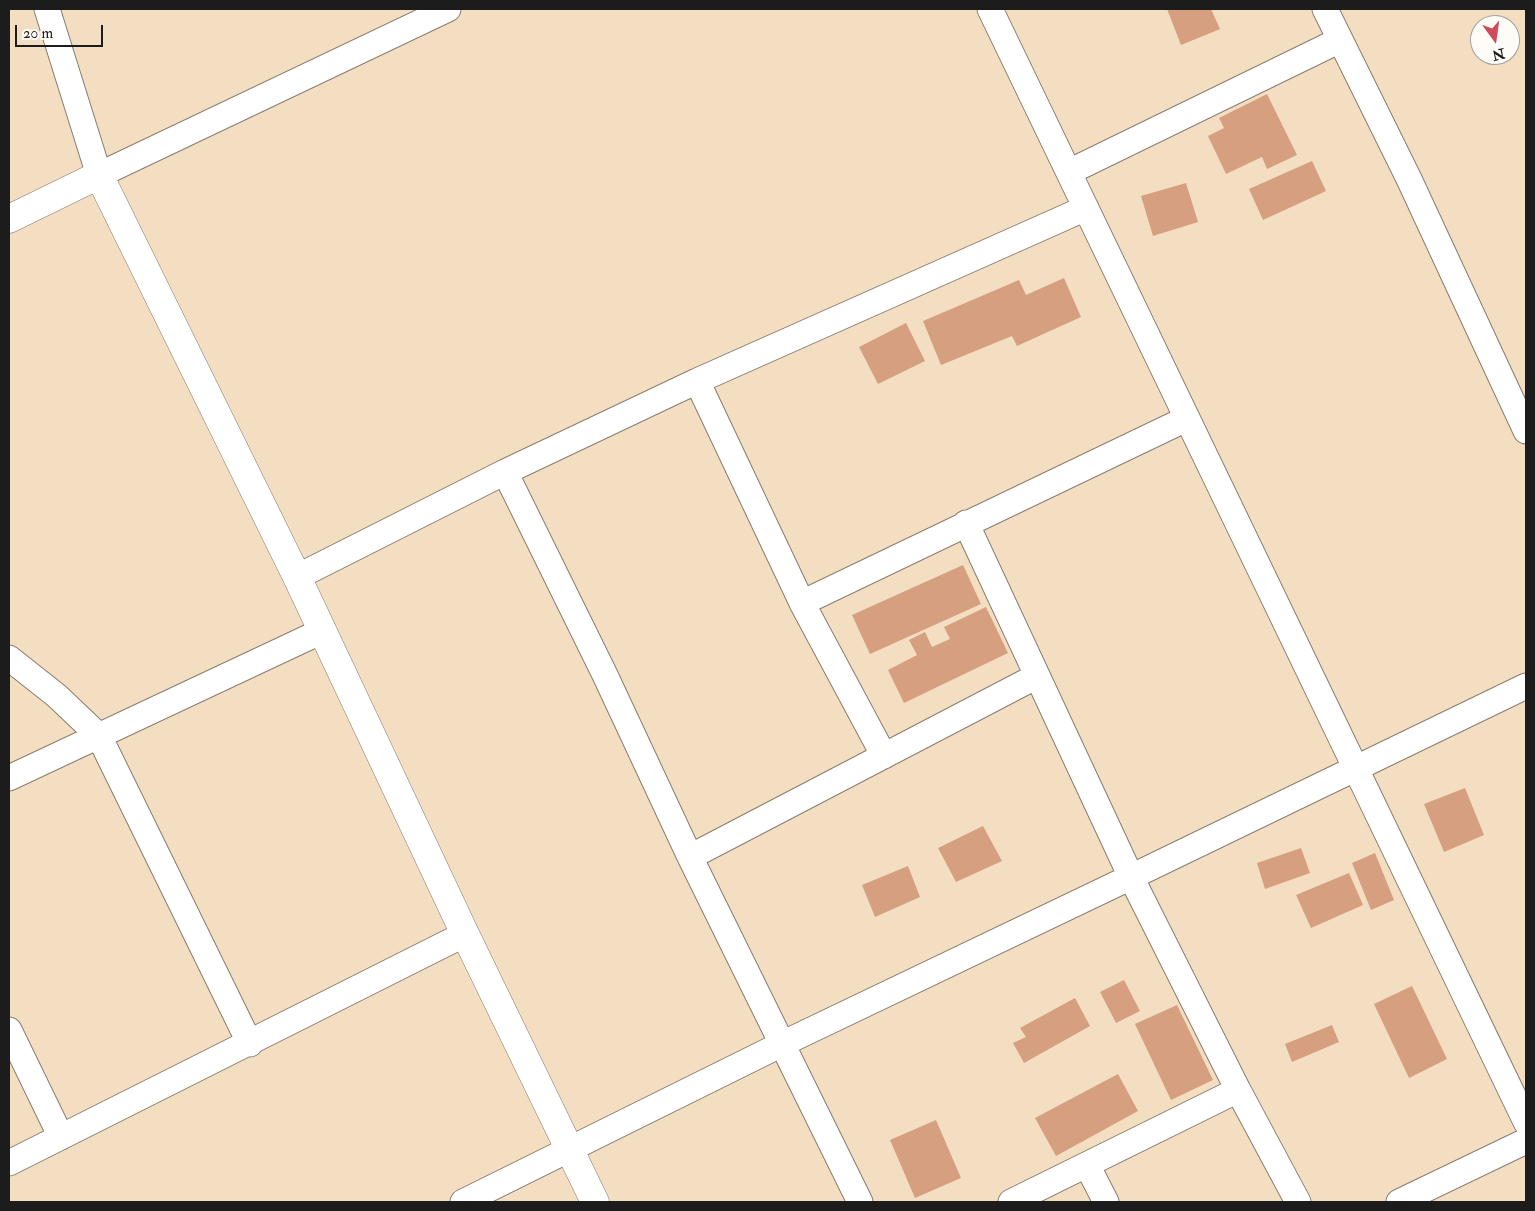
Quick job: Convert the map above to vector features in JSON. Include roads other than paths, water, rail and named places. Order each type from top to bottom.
[{"type":"street","points":[[47,9],[99,175],[298,577],[322,631],[595,1202]]},
{"type":"street","points":[[9,219],[448,9]]},
{"type":"street","points":[[990,9],[1526,1122]]},
{"type":"street","points":[[1325,9],[1414,188],[1526,431]]},
{"type":"street","points":[[1069,172],[1340,40]]},
{"type":"street","points":[[298,577],[505,472],[697,381],[1086,208]]},
{"type":"street","points":[[697,381],[802,603],[884,756]]},
{"type":"street","points":[[802,603],[1186,419]]},
{"type":"street","points":[[505,472],[605,674],[690,857],[860,1202]]},
{"type":"street","points":[[966,523],[1131,877],[1238,1090],[1298,1202]]},
{"type":"street","points":[[9,778],[322,631]]},
{"type":"street","points":[[9,658],[57,696],[99,736],[250,1044]]},
{"type":"street","points":[[690,857],[1037,676]]},
{"type":"street","points":[[463,1202],[782,1044],[1526,686]]},
{"type":"street","points":[[9,1163],[250,1044],[466,934]]},
{"type":"street","points":[[9,1030],[61,1137]]},
{"type":"street","points":[[1012,1202],[1238,1090]]},
{"type":"street","points":[[1399,1202],[1526,1141]]},
{"type":"street","points":[[1088,1165],[1106,1202]]}]
